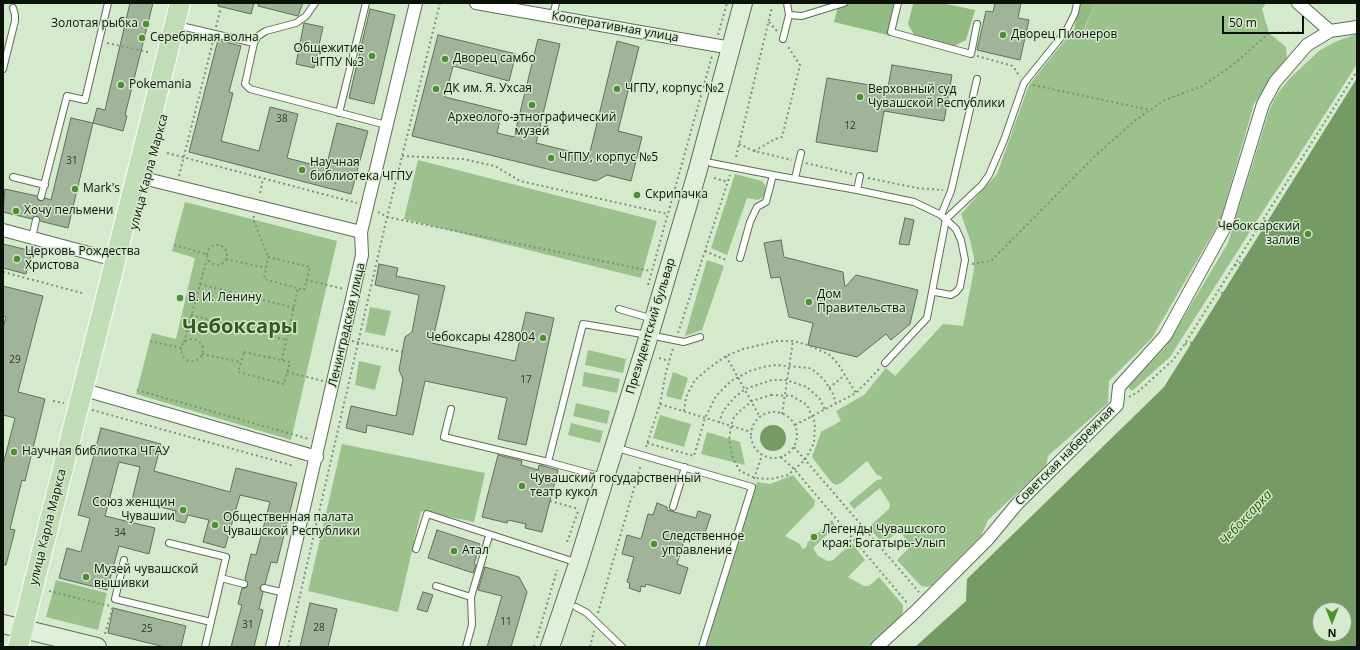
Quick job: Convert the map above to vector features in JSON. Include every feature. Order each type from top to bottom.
[{"type":"main road","name":"улица Карла Маркса","points":[[20,638],[84,403],[115,260],[180,3]]},
{"type":"main road","name":"улица Карла Маркса","points":[[84,403],[97,370],[191,3]]},
{"type":"main road","name":"Президентский бульвар","points":[[550,647],[570,604],[619,448],[659,334],[708,167],[725,47],[743,3]]},
{"type":"main road","name":"Президентский бульвар","points":[[725,47],[754,3]]},
{"type":"main road","name":"Президентский бульвар","points":[[583,565],[605,477],[619,448]]},
{"type":"main road","name":"Президентский бульвар","points":[[562,647],[570,604]]},
{"type":"main road","points":[[3,624],[20,638],[98,644]]},
{"type":"street","name":"Ленинградская улица","points":[[272,647],[334,384],[362,255],[361,232],[367,205],[416,3]]},
{"type":"street","name":"Кооперативная улица","points":[[476,3],[725,47]]},
{"type":"street","points":[[1298,3],[1330,31],[1357,27]]},
{"type":"street","name":"Советская набережная","points":[[877,647],[915,612],[988,539],[1017,504],[1117,405],[1119,387],[1165,336],[1226,225],[1263,104],[1275,82],[1307,45],[1330,31]]},
{"type":"street","points":[[147,179],[361,232]]},
{"type":"street","points":[[3,230],[115,260]]},
{"type":"street","points":[[84,403],[111,397],[317,457]]},
{"type":"lane","points":[[42,197],[67,96],[85,100],[108,3]]},
{"type":"lane","points":[[315,3],[306,16],[296,23],[266,31],[258,36],[254,43],[245,84],[250,89],[386,125]]},
{"type":"lane","points":[[339,113],[366,3]]},
{"type":"lane","points":[[553,16],[556,3]]},
{"type":"lane","points":[[784,39],[789,15],[787,3]]},
{"type":"lane","points":[[789,15],[802,16],[844,3]]},
{"type":"lane","points":[[898,3],[891,32],[970,54],[977,24]]},
{"type":"lane","points":[[944,217],[982,185],[989,175],[1004,140],[1024,83],[1066,31],[1075,13],[1077,3]]},
{"type":"lane","points":[[3,69],[15,21],[13,8]]},
{"type":"lane","points":[[185,27],[254,43]]},
{"type":"lane","points":[[884,363],[927,318],[944,217],[977,79]]},
{"type":"lane","points":[[795,178],[801,153]]},
{"type":"lane","points":[[708,167],[795,178],[914,202],[944,217],[956,229],[961,240],[964,264],[960,288],[956,292],[951,295],[935,292]]},
{"type":"lane","points":[[740,258],[750,222],[757,207],[766,202],[773,175]]},
{"type":"lane","points":[[857,190],[860,176]]},
{"type":"lane","points":[[13,177],[44,185]]},
{"type":"lane","points":[[32,238],[36,220]]},
{"type":"lane","points":[[619,309],[659,334]]},
{"type":"lane","points":[[548,462],[583,324],[659,334],[684,342],[700,337]]},
{"type":"lane","points":[[451,409],[444,437],[605,477]]},
{"type":"lane","points":[[619,448],[752,487],[702,647]]},
{"type":"lane","points":[[673,508],[685,467]]},
{"type":"lane","points":[[416,549],[427,514],[489,536],[583,565]]},
{"type":"lane","points":[[466,647],[472,625],[471,597],[489,536]]},
{"type":"lane","points":[[169,544],[226,557],[205,647]]},
{"type":"lane","points":[[124,560],[115,599],[211,622]]},
{"type":"lane","points":[[221,578],[244,584]]},
{"type":"lane","points":[[436,586],[471,597]]},
{"type":"lane","points":[[264,588],[285,593]]},
{"type":"lane","points":[[570,604],[587,613],[622,647]]},
{"type":"path","points":[[179,178],[222,3]]},
{"type":"path","points":[[288,647],[387,217],[440,3]]},
{"type":"path","points":[[646,291],[668,214],[725,47],[727,3]]},
{"type":"path","points":[[736,156],[772,7]]},
{"type":"path","points":[[754,151],[775,139],[782,137],[800,65],[784,39],[769,22]]},
{"type":"path","points":[[964,264],[991,262],[1092,159],[1134,121],[1165,100],[1202,86],[1233,65],[1269,33],[1330,31]]},
{"type":"path","points":[[99,41],[148,52]]},
{"type":"path","points":[[970,54],[1013,66],[1024,83],[1150,110]]},
{"type":"path","points":[[1117,405],[1138,392],[1173,360],[1219,290],[1357,71]]},
{"type":"path","points":[[167,153],[367,205],[387,217],[651,271]]},
{"type":"path","points":[[402,156],[463,160],[495,166],[520,181],[668,214]]},
{"type":"path","points":[[708,167],[728,182]]},
{"type":"path","points":[[678,334],[731,172]]},
{"type":"path","points":[[260,193],[264,179]]},
{"type":"path","points":[[254,213],[253,219],[268,257],[264,279],[304,290],[310,267],[268,257]]},
{"type":"path","points":[[1233,267],[1266,244],[1265,217]]},
{"type":"path","points":[[174,245],[207,254]]},
{"type":"path","points":[[184,342],[189,339],[199,342],[202,348],[202,354],[199,359],[189,360],[184,358],[181,348],[184,342],[209,248],[219,245],[224,248],[227,253],[226,259],[220,266],[209,263],[207,259]]},
{"type":"path","points":[[705,251],[726,260]]},
{"type":"path","points":[[226,259],[266,268]]},
{"type":"path","points":[[3,272],[82,293]]},
{"type":"path","points":[[306,280],[354,292]]},
{"type":"path","points":[[200,284],[294,308]]},
{"type":"path","points":[[282,360],[298,288]]},
{"type":"path","points":[[1184,344],[1248,329],[1253,324],[1219,290]]},
{"type":"path","points":[[191,315],[287,340]]},
{"type":"path","points":[[645,450],[660,404],[669,361],[659,334]]},
{"type":"path","points":[[343,340],[359,342],[402,352]]},
{"type":"path","points":[[150,341],[181,348]]},
{"type":"path","points":[[684,411],[686,397],[694,380],[726,356],[760,344],[777,341],[793,341],[808,345],[830,356],[845,375],[856,393]]},
{"type":"path","points":[[782,414],[788,366],[793,341]]},
{"type":"path","points":[[244,352],[290,362],[284,384],[238,372],[241,362],[244,352]]},
{"type":"path","points":[[202,354],[241,362]]},
{"type":"path","points":[[726,356],[760,417]]},
{"type":"path","points":[[659,358],[669,361]]},
{"type":"path","points":[[795,426],[856,393],[884,363]]},
{"type":"path","points":[[647,443],[694,456],[705,418],[716,396],[738,377],[763,367],[788,366],[809,368],[816,372],[829,388],[836,404]]},
{"type":"path","points":[[287,372],[334,384]]},
{"type":"path","points":[[829,388],[845,375]]},
{"type":"path","points":[[718,423],[723,411],[734,398],[745,389],[762,382],[786,380],[808,387],[820,399],[825,410]]},
{"type":"path","points":[[137,390],[335,446]]},
{"type":"path","points":[[771,395],[784,395],[792,396],[807,405],[813,416],[815,428],[814,443],[805,460],[788,475],[771,479],[755,478],[740,471],[733,459],[729,440],[731,426],[734,418],[752,401],[771,395]]},
{"type":"path","points":[[84,403],[111,397]]},
{"type":"path","points":[[53,401],[84,403],[291,465],[298,436]]},
{"type":"path","points":[[660,404],[751,432]]},
{"type":"path","points":[[767,413],[782,414],[788,418],[795,426],[797,435],[794,447],[781,457],[770,458],[762,455],[754,446],[751,432],[754,423],[760,417],[767,413]]},
{"type":"path","points":[[794,447],[926,600]]},
{"type":"path","points":[[752,487],[762,455]]},
{"type":"path","points":[[781,457],[795,470],[915,612]]},
{"type":"path","points":[[597,616],[642,460]]},
{"type":"path","points":[[550,501],[579,510]]},
{"type":"path","points":[[567,542],[581,502]]},
{"type":"path","points":[[534,647],[557,570]]},
{"type":"path","points":[[47,597],[51,584]]},
{"type":"path","points":[[49,591],[113,606]]},
{"type":"path","points":[[98,644],[115,599]]},
{"type":"path","points":[[590,647],[594,626]]},
{"type":"shaded area","points":[[839,3],[897,3],[888,35],[834,22]]},
{"type":"shaded area","points":[[942,3],[975,10],[966,40],[954,46],[914,35],[908,24],[913,4]]},
{"type":"shaded area","points":[[1080,3],[1095,3],[1080,39],[1074,29]]},
{"type":"shaded area","points":[[1095,3],[1266,3],[1262,9],[1269,33],[1286,47],[1287,61],[1268,82],[1254,104],[1220,221],[1152,338],[1109,381],[1108,403],[1048,456],[1046,466],[988,520],[981,536],[932,585],[927,587],[921,586],[897,560],[908,549],[908,544],[900,530],[883,544],[869,527],[889,509],[890,504],[880,488],[854,509],[849,503],[877,480],[882,479],[881,476],[877,475],[867,461],[837,485],[832,483],[812,457],[821,432],[841,421],[836,411],[864,395],[886,368],[895,376],[943,324],[963,326],[974,270],[974,258],[970,240],[961,214],[997,174],[1029,85],[1074,29],[1081,39]]},
{"type":"shaded area","points":[[1357,34],[1357,64],[1170,357],[1132,391],[1128,387],[1167,345],[1228,243],[1270,108],[1278,93],[1290,78],[1320,50],[1337,41]]},
{"type":"shaded area","points":[[418,160],[657,221],[641,278],[404,219]]},
{"type":"shaded area","points":[[735,174],[762,181],[765,185],[766,195],[758,200],[747,198],[727,255],[711,248]]},
{"type":"shaded area","points":[[185,202],[337,241],[291,440],[136,394],[152,333],[176,339],[195,258],[172,251]]},
{"type":"shaded area","points":[[707,260],[724,266],[702,330],[685,336]]},
{"type":"shaded area","points":[[370,307],[391,311],[385,336],[365,332]]},
{"type":"shaded area","points":[[588,350],[626,359],[623,373],[585,365]]},
{"type":"shaded area","points":[[359,361],[381,366],[375,390],[355,385]]},
{"type":"shaded area","points":[[584,372],[620,379],[617,393],[582,386]]},
{"type":"shaded area","points":[[673,372],[688,378],[681,400],[666,396]]},
{"type":"shaded area","points":[[576,403],[610,411],[607,424],[573,416]]},
{"type":"shaded area","points":[[660,415],[691,424],[684,447],[653,438]]},
{"type":"shaded area","points":[[571,423],[603,431],[600,443],[568,435]]},
{"type":"shaded area","points":[[707,432],[740,442],[745,465],[701,454]]},
{"type":"shaded area","points":[[342,444],[485,473],[474,522],[421,511],[398,612],[308,591]]},
{"type":"shaded area","points":[[793,475],[815,501],[814,506],[785,536],[800,544],[804,549],[807,546],[807,543],[832,520],[836,526],[813,548],[818,556],[828,561],[833,560],[852,543],[865,560],[848,577],[864,586],[869,586],[879,577],[903,605],[903,611],[900,618],[868,647],[706,647],[757,482],[770,484]]},
{"type":"shaded area","points":[[56,580],[107,593],[98,630],[46,617]]},
{"type":"water","name":"Чебоксарский залив","points":[[1357,78],[1357,647],[915,647],[966,601],[967,579],[1164,387]]},
{"type":"water","points":[[773,425],[782,429],[786,438],[782,447],[773,451],[764,447],[760,438],[764,429]]},
{"type":"building","points":[[130,3],[153,3],[125,115],[127,116],[123,131],[93,123],[97,108],[105,110]]},
{"type":"building","points":[[218,3],[254,3],[251,14],[218,6]]},
{"type":"building","points":[[259,3],[303,3],[298,16],[258,6]]},
{"type":"building","name":"Дворец Пионеров","points":[[995,3],[1021,3],[1018,18],[1029,20],[1020,60],[977,50],[986,11],[993,12]]},
{"type":"building","name":"Общежитие ЧГПУ №3","points":[[370,9],[395,15],[374,104],[349,98]]},
{"type":"building","points":[[304,23],[323,27],[314,68],[296,64]]},
{"type":"building","points":[[438,35],[516,54],[509,81],[453,66],[445,97],[502,111],[497,133],[514,137],[538,39],[560,44],[536,143],[589,156],[617,41],[639,47],[618,131],[642,137],[631,181],[607,175],[596,181],[412,136]]},
{"type":"building","points":[[218,40],[241,46],[229,92],[233,93],[221,141],[259,151],[270,107],[298,114],[287,158],[326,168],[337,123],[368,131],[351,194],[189,152]]},
{"type":"building","points":[[892,65],[952,75],[944,121],[884,111],[877,152],[816,142],[827,78],[888,88]]},
{"type":"building","points":[[71,118],[93,123],[68,228],[40,221],[37,216],[32,219],[3,212],[5,189],[37,196],[40,201],[45,198],[51,200]]},
{"type":"building","points":[[905,218],[914,220],[909,245],[899,244]]},
{"type":"building","points":[[781,240],[784,257],[843,272],[845,287],[856,275],[918,290],[910,324],[891,340],[886,334],[857,357],[808,345],[813,323],[789,317],[780,277],[771,278],[764,243]]},
{"type":"building","name":"Церковь Рождества Христова","points":[[3,244],[32,251],[26,274],[3,268]]},
{"type":"building","points":[[379,264],[398,268],[396,276],[445,286],[432,343],[515,361],[526,312],[554,318],[526,445],[498,439],[507,398],[425,381],[413,435],[367,425],[366,433],[346,428],[351,406],[396,416],[403,379],[399,370],[405,337],[412,332],[419,295],[375,285]]},
{"type":"building","points":[[3,286],[43,296],[18,392],[45,399],[25,481],[22,480],[10,529],[15,530],[6,565],[3,565],[3,465],[15,418],[3,415],[3,328],[6,317],[3,316]]},
{"type":"building","points":[[101,428],[161,444],[154,471],[230,492],[236,468],[297,483],[277,563],[271,562],[265,584],[260,587],[260,590],[263,592],[259,609],[263,610],[254,647],[231,647],[242,605],[238,604],[242,588],[246,588],[248,585],[245,579],[251,554],[256,555],[270,502],[240,495],[225,548],[203,542],[209,520],[188,515],[185,523],[173,520],[176,511],[132,500],[140,467],[119,462],[105,516],[155,528],[149,554],[119,546],[107,590],[59,578],[67,548],[81,552],[90,518],[78,515]]},
{"type":"building","name":"Чувашский государственный театр кукол","points":[[498,455],[522,461],[521,465],[538,470],[539,465],[558,470],[542,532],[525,528],[526,524],[508,520],[507,523],[482,517]]},
{"type":"building","name":"Следственное управление","points":[[657,503],[667,507],[667,510],[696,518],[698,511],[711,515],[703,539],[686,534],[677,564],[688,568],[680,594],[646,584],[645,587],[641,586],[640,592],[629,588],[630,583],[627,582],[634,557],[622,554],[627,535],[641,539],[648,514],[653,515]]},
{"type":"building","name":"Атал","points":[[437,530],[480,544],[473,573],[428,558]]},
{"type":"building","points":[[485,567],[519,577],[527,592],[511,647],[487,647],[502,596],[478,590]]},
{"type":"building","points":[[423,592],[433,595],[427,612],[417,609]]},
{"type":"building","points":[[310,603],[337,609],[328,647],[300,647]]},
{"type":"building","points":[[113,608],[186,626],[181,647],[165,647],[108,633]]},
{"type":"place","name":"Золотая рыбка","points":[[146,24]]},
{"type":"place","name":"Дворец Пионеров","points":[[1003,35]]},
{"type":"place","name":"Серебряная волна","points":[[142,38]]},
{"type":"place","name":"Общежитие ЧГПУ №3","points":[[372,56]]},
{"type":"place","name":"Дворец самбо","points":[[445,59]]},
{"type":"place","name":"Pokemania","points":[[121,85]]},
{"type":"place","name":"ДК им. Я. Ухсая","points":[[436,89]]},
{"type":"place","name":"ЧГПУ, корпус №2","points":[[617,89]]},
{"type":"place","name":"Верховный суд Чувашской Республики","points":[[860,97]]},
{"type":"place","name":"Археолого-этнографический музей","points":[[532,105]]},
{"type":"place","name":"ЧГПУ, корпус №5","points":[[551,158]]},
{"type":"place","name":"Научная библиотека ЧГПУ","points":[[302,170]]},
{"type":"place","name":"Mark's","points":[[75,189]]},
{"type":"place","name":"Скрипачка","points":[[637,195]]},
{"type":"place","name":"Хочу пельмени","points":[[16,211]]},
{"type":"place","name":"Чебоксарский залив","points":[[1308,234]]},
{"type":"place","name":"Церковь Рождества Христова","points":[[17,259]]},
{"type":"place","name":"В. И. Ленину","points":[[180,298]]},
{"type":"place","name":"Дом Правительства","points":[[809,302]]},
{"type":"place","name":"Чебоксары 428004","points":[[543,338]]},
{"type":"place","name":"Научная библиотка ЧГАУ","points":[[14,452]]},
{"type":"place","name":"Чувашский государственный театр кукол","points":[[522,486]]},
{"type":"place","name":"Союз женщин Чувашии","points":[[183,510]]},
{"type":"place","name":"Общественная палата Чувашской Республики","points":[[215,525]]},
{"type":"place","name":"Легенды Чувашского края: Богатырь-Улып","points":[[814,537]]},
{"type":"place","name":"Следственное управление","points":[[654,544]]},
{"type":"place","name":"Атал","points":[[454,551]]},
{"type":"place","name":"Музей чувашской вышивки","points":[[86,577]]},
{"type":"district","name":"Чебоксары","points":[[240,327]]},
{"type":"water label","name":"Чебоксарка","points":[[1246,518]]}]
